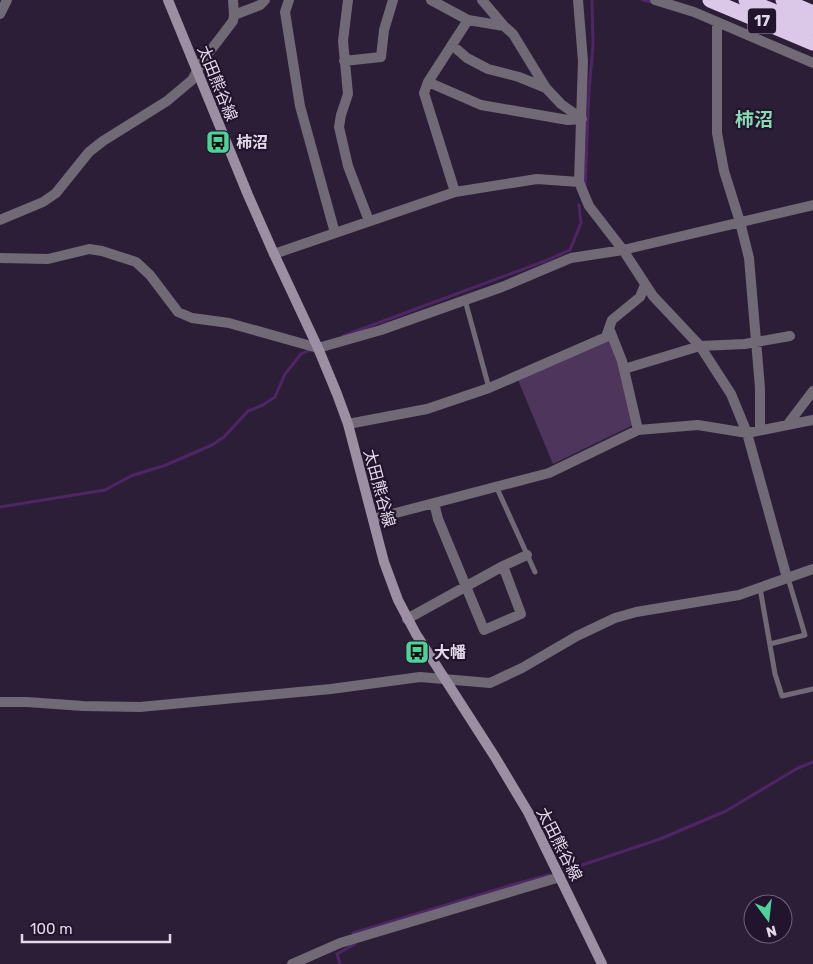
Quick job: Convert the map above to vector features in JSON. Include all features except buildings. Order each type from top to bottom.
[{"type":"highway","name":"17","points":[[710,0],[813,43]]},
{"type":"highway","name":"17","points":[[746,0],[813,27]]},
{"type":"highway","name":"17","points":[[783,0],[813,13]]},
{"type":"main road","name":"太田熊谷線","points":[[168,0],[196,71],[274,254],[338,394],[348,424],[390,582],[407,619],[516,791],[602,964]]},
{"type":"street","points":[[0,14],[7,0]]},
{"type":"street","points":[[0,220],[43,202],[56,193],[89,152],[103,141],[167,101],[192,80],[196,71],[233,21],[234,0]]},
{"type":"street","points":[[234,15],[260,5],[265,0]]},
{"type":"street","points":[[289,0],[285,12],[300,106],[335,232]]},
{"type":"street","points":[[348,0],[343,41],[348,94],[339,127],[348,166],[369,221]]},
{"type":"street","points":[[344,61],[381,57],[384,30],[393,0]]},
{"type":"street","points":[[431,0],[468,20],[504,26]]},
{"type":"street","points":[[578,0],[583,61],[579,182],[589,206],[623,250],[645,285],[700,346],[731,394],[747,433],[788,578]]},
{"type":"street","points":[[654,0],[694,12],[813,63]]},
{"type":"street","points":[[484,1],[513,34],[546,88],[561,104],[582,119]]},
{"type":"street","points":[[455,192],[424,93],[428,82],[468,20]]},
{"type":"street","points":[[716,22],[717,134],[724,171],[740,222],[748,258],[760,388],[760,430]]},
{"type":"street","points":[[452,45],[467,58],[488,69],[519,77],[546,88]]},
{"type":"street","points":[[428,82],[481,105],[568,120],[582,119]]},
{"type":"street","points":[[274,254],[455,192],[537,179],[579,182]]},
{"type":"street","points":[[0,258],[48,259],[89,249],[102,251],[136,262],[150,275],[178,312],[192,318],[229,323],[318,348],[381,330],[502,287],[571,258],[623,250],[813,205]]},
{"type":"street","points":[[348,424],[427,410],[489,388],[606,337],[612,320],[640,298],[645,285]]},
{"type":"street","points":[[609,328],[624,370],[638,430]]},
{"type":"street","points":[[624,370],[700,346],[755,342],[790,336]]},
{"type":"street","points":[[788,424],[813,391]]},
{"type":"street","points":[[373,519],[549,473],[638,430],[698,425],[747,433],[813,420]]},
{"type":"street","points":[[434,503],[438,519],[484,630],[521,614],[503,566]]},
{"type":"street","points":[[407,619],[503,566],[527,555]]},
{"type":"street","points":[[0,702],[140,707],[332,689],[420,676],[490,683],[522,668],[577,636],[616,618],[636,612],[739,595],[813,569]]},
{"type":"street","points":[[292,964],[360,937],[560,878]]},
{"type":"lane","points":[[465,299],[489,388]]},
{"type":"lane","points":[[496,486],[535,572]]},
{"type":"lane","points":[[770,644],[805,635],[788,578]]},
{"type":"lane","points":[[760,588],[775,674],[782,696],[813,689]]},
{"type":"shaded area","points":[[610,339],[633,425],[553,464],[518,380]]},
{"type":"waterway","points":[[585,187],[589,90],[593,46],[592,0]]},
{"type":"waterway","points":[[643,0],[651,2]]},
{"type":"waterway","points":[[343,336],[570,250],[581,223],[579,205]]},
{"type":"waterway","points":[[0,507],[105,490],[131,476],[166,465],[212,445],[224,437],[248,411],[263,405],[275,397],[285,374],[301,354],[310,350]]},
{"type":"waterway","points":[[567,870],[660,839],[726,811],[798,768],[813,762]]},
{"type":"waterway","points":[[340,964],[337,954],[355,944],[353,933],[549,875]]},
{"type":"place","name":"柿沼","points":[[218,142]]},
{"type":"place","name":"大幡","points":[[417,652]]},
{"type":"district","name":"柿沼","points":[[754,119]]}]
